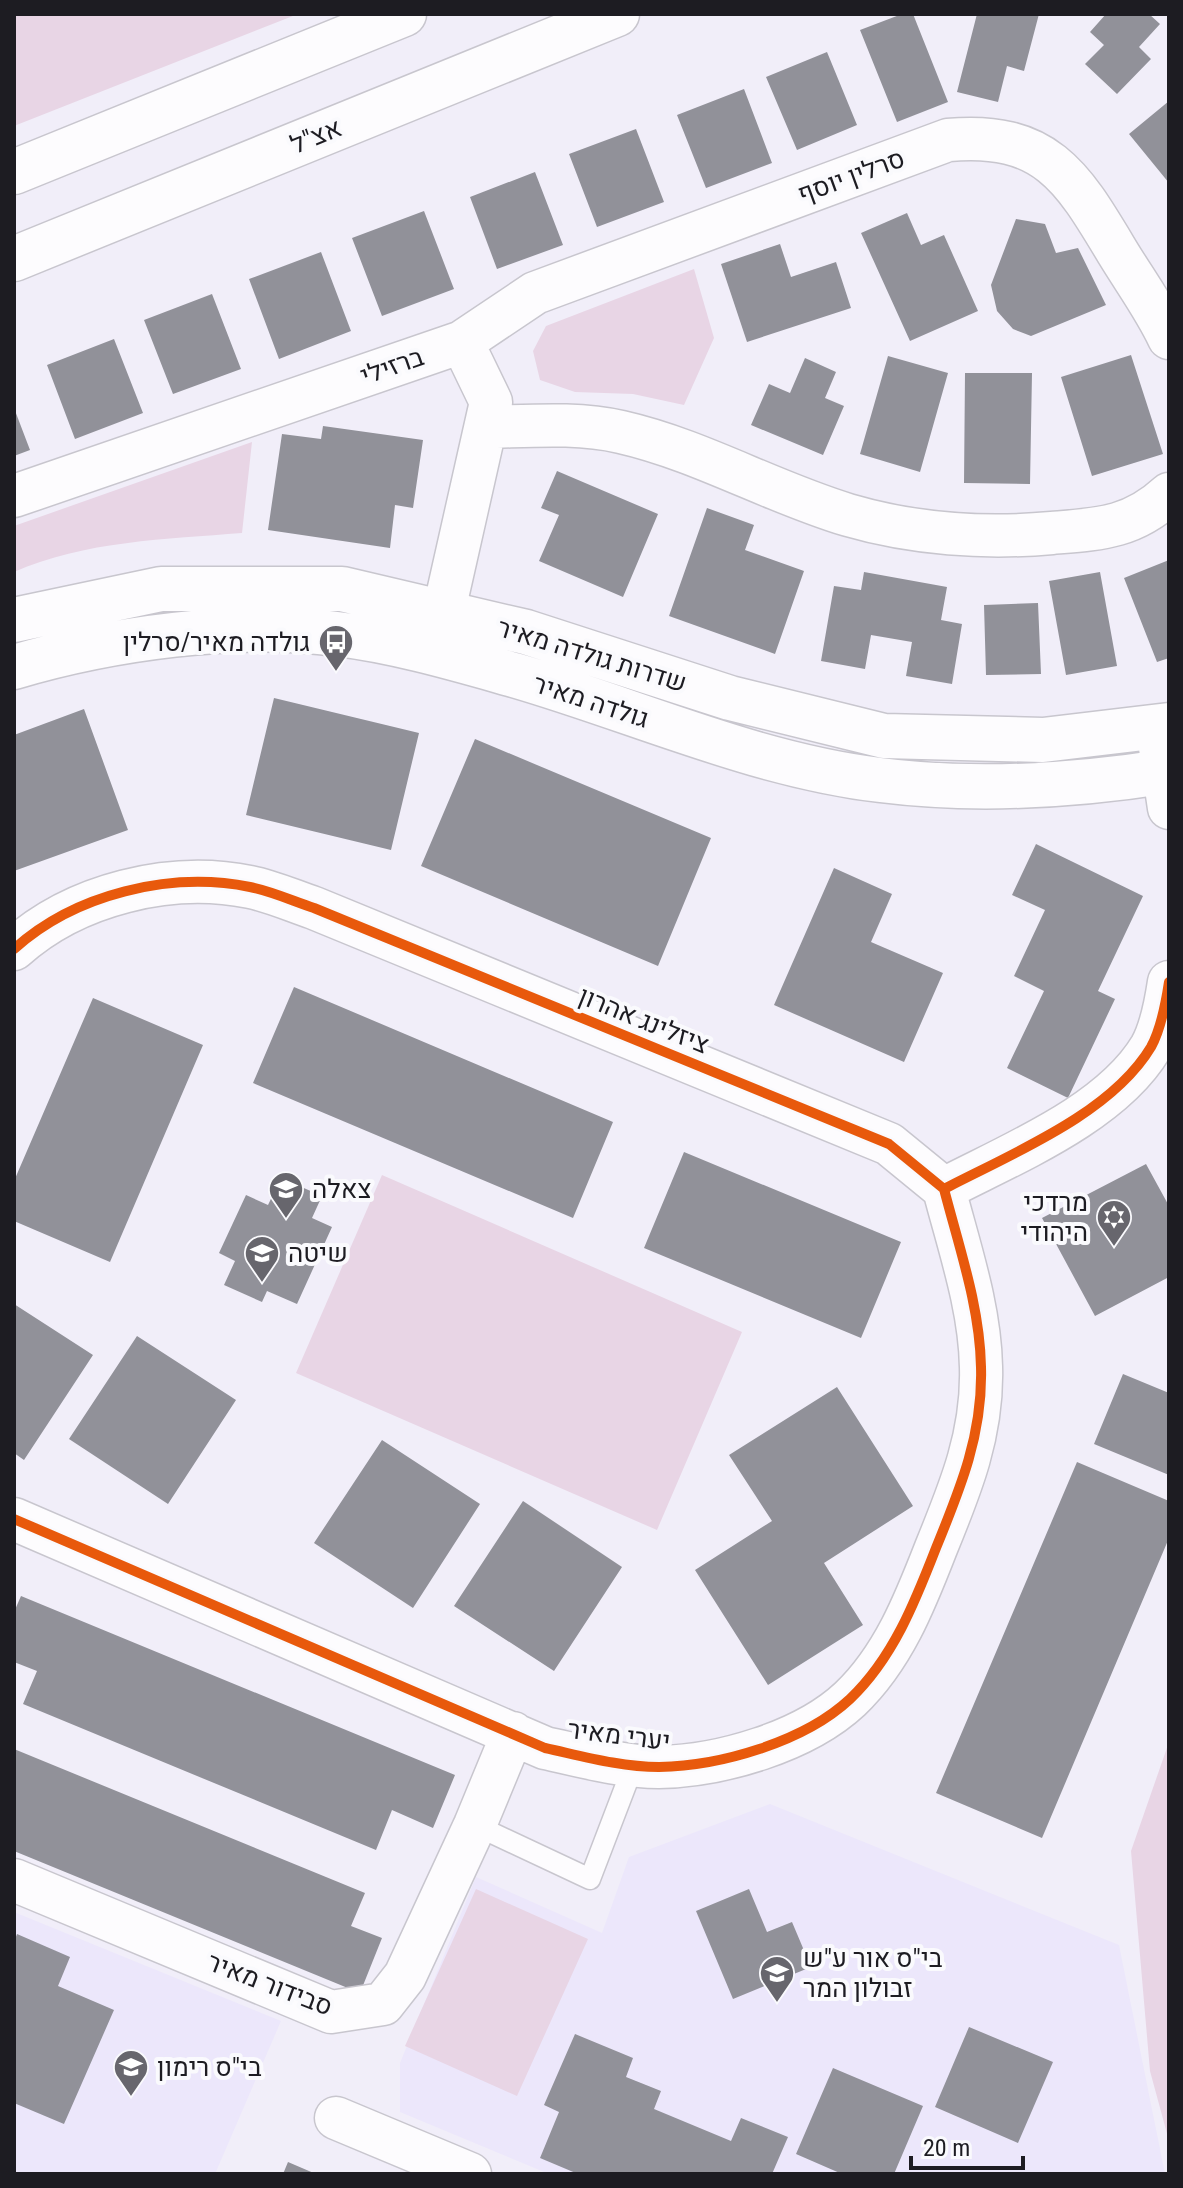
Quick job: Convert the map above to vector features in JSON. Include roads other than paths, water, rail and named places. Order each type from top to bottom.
[{"type":"street","points":[[14,172],[404,14]]},
{"type":"street","name":"אצ\"ל","points":[[14,259],[617,14]]},
{"type":"street","name":"סרלין יוסף","points":[[462,342],[535,293],[948,140],[978,138],[1024,149],[1062,169],[1082,193],[1169,338]]},
{"type":"street","points":[[434,655],[488,427],[491,402],[462,342]]},
{"type":"street","name":"ברזילי","points":[[14,496],[462,342]]},
{"type":"street","points":[[488,427],[567,426],[619,431],[691,454],[849,515],[949,533],[1005,537],[1114,528],[1152,510],[1169,494]]},
{"type":"street","name":"שדרות גולדה מאיר","points":[[14,620],[161,589],[342,589],[526,632],[730,698],[884,736],[1043,740],[1163,726]]},
{"type":"street","name":"גולדה מאיר","points":[[14,667],[166,634],[337,634],[514,675],[717,742],[879,780],[1045,785],[1168,783]]},
{"type":"street","points":[[1163,726],[1168,783]]},
{"type":"street","name":"ציזלינג אהרון","points":[[14,949],[58,916],[120,894],[148,887],[199,882],[251,887],[314,908],[889,1144],[944,1189]]},
{"type":"street","points":[[944,1189],[1086,1114],[1151,1046],[1169,982]]},
{"type":"street","name":"יערי מאיר","points":[[14,1519],[545,1748],[658,1767],[712,1761],[765,1748],[809,1726],[849,1700],[884,1657],[908,1617],[968,1469],[979,1424],[981,1366],[975,1311],[944,1189]]},
{"type":"street","name":"סבידור מאיר","points":[[14,1880],[331,2012],[383,2004],[405,1976],[475,1825],[513,1733]]},
{"type":"street","points":[[336,2118],[470,2174]]},
{"type":"lane","points":[[475,1825],[590,1879],[634,1764]]},
{"type":"place","name":"גולדה מאיר/סרלין","points":[[336,673]]},
{"type":"place","name":"צאלה","points":[[286,1220]]},
{"type":"place","name":"מרדכי היהודי","points":[[1114,1248]]},
{"type":"place","name":"שיטה","points":[[262,1284]]},
{"type":"place","name":"בי\"ס אור ע\"ש זבולון המר","points":[[777,2004]]},
{"type":"place","name":"בי\"ס רימון","points":[[131,2098]]}]
